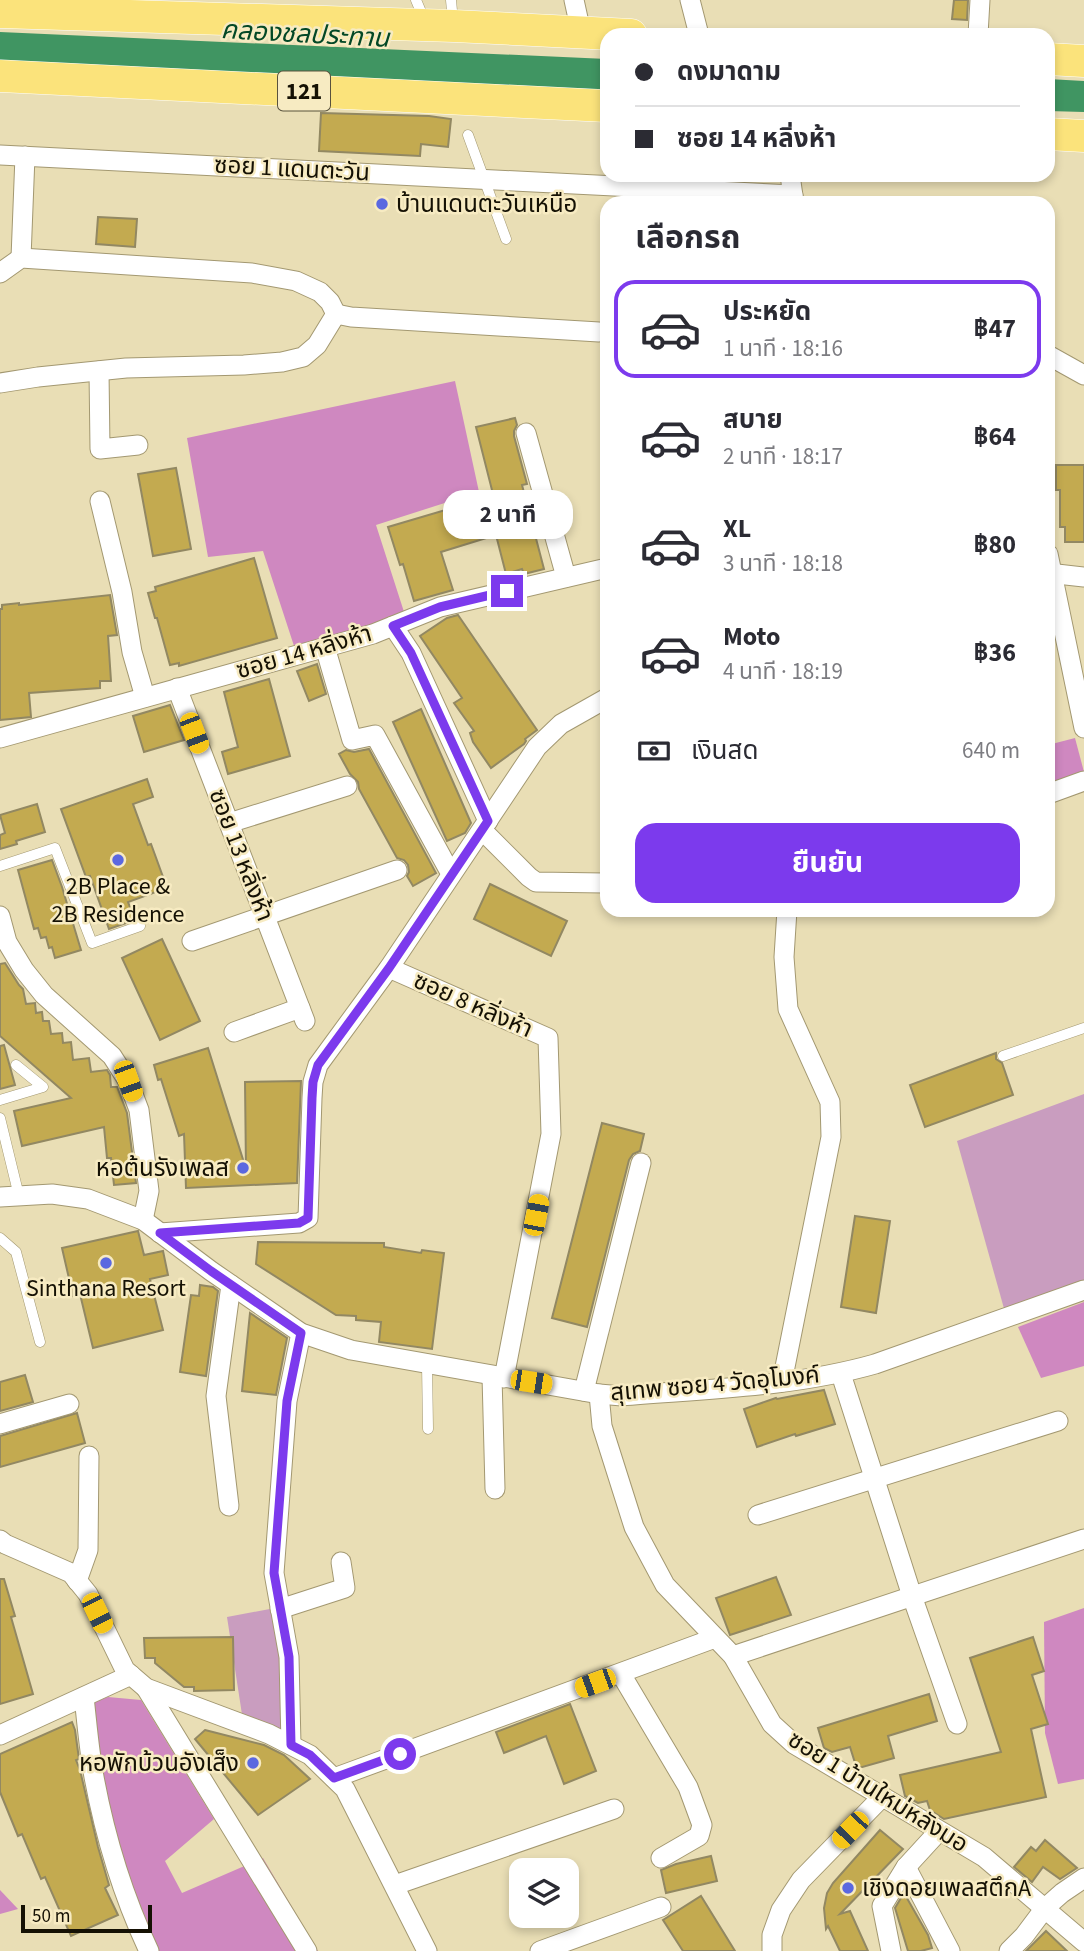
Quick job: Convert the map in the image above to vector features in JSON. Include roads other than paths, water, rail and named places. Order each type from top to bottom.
[{"type":"main road","points":[[0,12],[81,8],[204,14],[437,13],[600,33]]},
{"type":"main road","points":[[1055,59],[1084,61]]},
{"type":"main road","name":"121","points":[[0,76],[600,106]]},
{"type":"main road","points":[[1055,134],[1084,136]]},
{"type":"street","points":[[574,0],[582,32]]},
{"type":"street","points":[[690,0],[697,28]]},
{"type":"street","points":[[978,28],[980,0]]},
{"type":"street","name":"ซอย 1 แดนตะวัน","points":[[0,155],[793,191]]},
{"type":"street","points":[[21,258],[25,156]]},
{"type":"street","points":[[0,273],[21,258],[252,273],[296,281],[320,292],[330,302],[335,314]]},
{"type":"street","points":[[335,314],[599,332]]},
{"type":"street","points":[[0,383],[100,370],[261,364],[303,357],[317,345],[335,314]]},
{"type":"street","points":[[1055,359],[1084,375]]},
{"type":"street","points":[[100,370],[100,449],[138,445]]},
{"type":"street","points":[[526,433],[566,578]]},
{"type":"street","points":[[100,501],[122,592],[132,652],[145,697]]},
{"type":"street","points":[[1055,568],[1084,577]]},
{"type":"street","name":"ซอย 14 หลิ่งห้า","points":[[0,738],[373,634],[440,607],[600,570]]},
{"type":"street","points":[[1055,590],[1084,728]]},
{"type":"street","points":[[393,626],[411,653],[485,825],[536,882],[600,883]]},
{"type":"street","points":[[326,647],[352,740],[375,735],[452,874]]},
{"type":"street","name":"ซอย 13 หลิ่งห้า","points":[[177,688],[302,1015],[234,1031]]},
{"type":"street","points":[[160,1233],[299,1223],[308,1218],[313,1082],[318,1065],[389,968],[537,747],[561,724],[600,702]]},
{"type":"street","points":[[1055,791],[1084,781]]},
{"type":"street","points":[[229,822],[347,786]]},
{"type":"street","points":[[192,941],[397,870]]},
{"type":"street","points":[[0,916],[7,942],[24,970],[44,995],[111,1056],[128,1081],[139,1110],[149,1191],[143,1220]]},
{"type":"street","points":[[782,1382],[831,1137],[830,1102],[788,1009],[784,957],[787,917]]},
{"type":"street","name":"ซอย 8 หลิ่งห้า","points":[[389,968],[548,1038],[551,1134],[498,1377]]},
{"type":"street","points":[[592,1392],[641,1163]]},
{"type":"street","name":"สุเทพ ซอย 4 วัดอุโมงค์","points":[[10,1196],[52,1194],[88,1199],[143,1220],[301,1333],[351,1350],[498,1377],[622,1395],[782,1382],[841,1374],[1084,1290]]},
{"type":"street","points":[[229,1506],[215,1396],[231,1285]]},
{"type":"street","points":[[291,1745],[289,1657],[274,1573],[287,1401],[301,1333]]},
{"type":"street","points":[[841,1374],[912,1597],[957,1724]]},
{"type":"street","points":[[495,1489],[498,1377]]},
{"type":"street","name":"ซอย 1 บ้านใหม่หลังมอ","points":[[592,1392],[634,1527],[664,1585],[733,1656],[772,1724],[794,1744],[984,1857],[1084,1942]]},
{"type":"street","points":[[0,1424],[69,1404]]},
{"type":"street","points":[[758,1515],[1058,1421]]},
{"type":"street","points":[[77,1581],[88,1550],[89,1456]]},
{"type":"street","points":[[733,1656],[1084,1539]]},
{"type":"street","points":[[0,1540],[71,1573],[88,1594],[125,1670],[138,1681],[307,1951]]},
{"type":"street","points":[[281,1609],[345,1588],[341,1562]]},
{"type":"street","points":[[334,1778],[715,1639]]},
{"type":"street","points":[[621,1674],[688,1787],[702,1825],[699,1836],[661,1858]]},
{"type":"street","points":[[0,1735],[84,1696],[138,1681],[291,1745],[310,1755],[345,1789],[427,1951]]},
{"type":"street","points":[[84,1696],[94,1776],[109,1842],[136,1922],[149,1951]]},
{"type":"street","points":[[772,1951],[772,1935],[781,1910],[801,1880],[882,1797]]},
{"type":"street","points":[[395,1885],[614,1809]]},
{"type":"street","points":[[891,1951],[882,1906],[906,1867],[939,1830]]},
{"type":"street","points":[[906,1867],[950,1951]]},
{"type":"street","points":[[1009,1951],[1045,1908],[1084,1878]]},
{"type":"street","points":[[540,1951],[661,1907]]},
{"type":"lane","points":[[468,135],[506,239]]},
{"type":"lane","points":[[0,866],[55,848],[92,943],[140,926]]},
{"type":"lane","points":[[1003,1056],[1084,1028]]},
{"type":"lane","points":[[0,1100],[43,1087],[16,1065]]},
{"type":"lane","points":[[0,1118],[10,1196]]},
{"type":"lane","points":[[0,1238],[16,1252],[40,1342]]},
{"type":"lane","points":[[427,1364],[428,1429]]},
{"type":"place","name":"บ้านแดนตะวันเหนือ","points":[[382,204]]},
{"type":"place","name":"2B Place & 2B Residence","points":[[118,860]]},
{"type":"place","name":"หอต้นรังเพลส","points":[[243,1168]]},
{"type":"place","name":"Sinthana Resort","points":[[106,1263]]},
{"type":"place","name":"หอพักบ้วนอังเส็ง","points":[[253,1763]]},
{"type":"place","name":"เชิงดอยเพลสตึกA","points":[[848,1888]]},
{"type":"water label","name":"คลองชลประทาน","points":[[305,34]]}]
